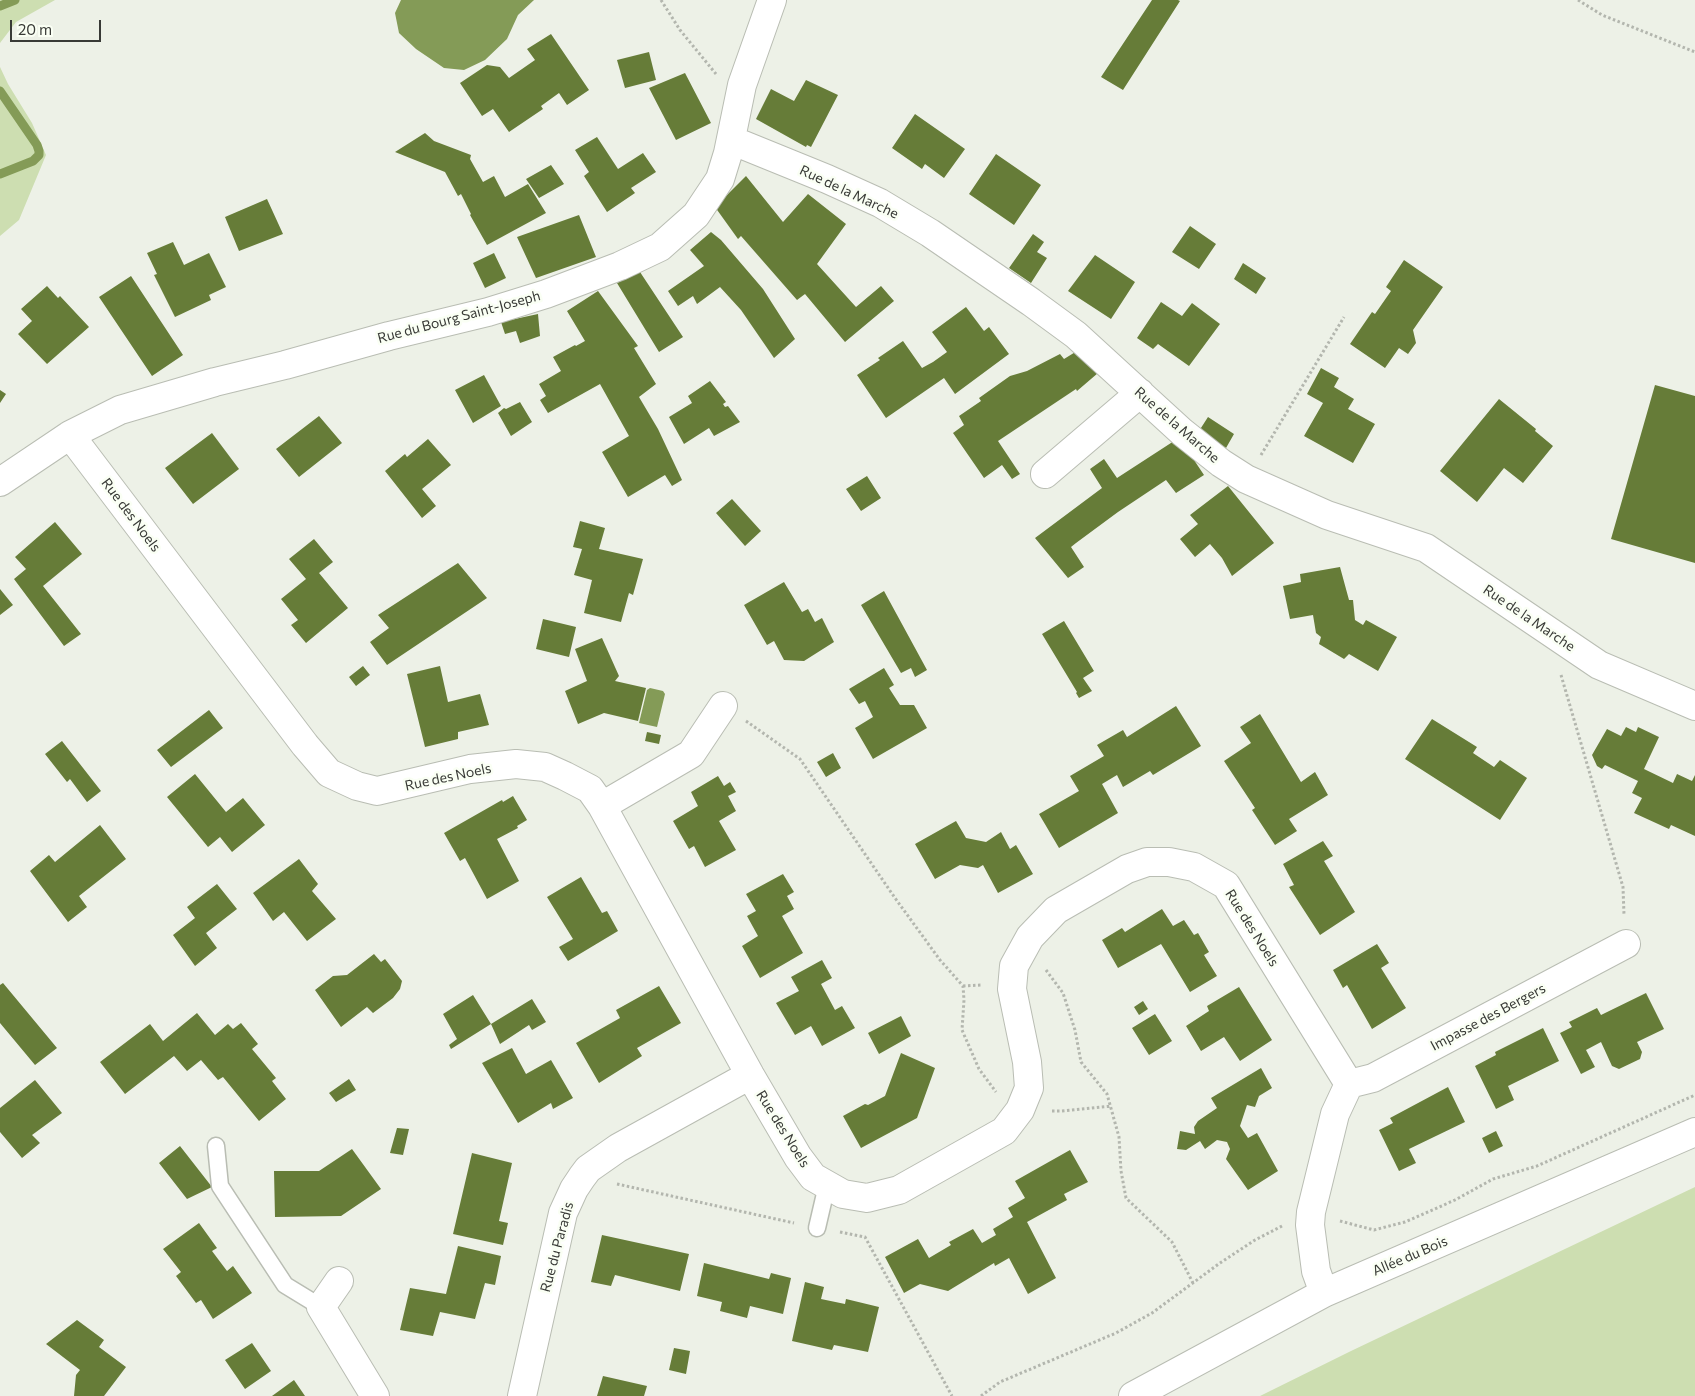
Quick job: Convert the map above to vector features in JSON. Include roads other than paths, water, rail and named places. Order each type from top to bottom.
[{"type":"street","name":"Rue du Bourg Saint-Joseph","points":[[0,482],[70,435],[120,410],[215,382],[488,312],[546,294],[620,266],[660,247],[696,215],[720,179],[731,140],[742,85],[772,0]]},
{"type":"street","name":"Rue de la Marche","points":[[731,140],[880,203],[930,233],[1032,302],[1076,336],[1190,438],[1221,463],[1246,479],[1327,515],[1426,548],[1599,664],[1695,706]]},
{"type":"street","points":[[1045,474],[1140,393]]},
{"type":"street","name":"Rue des Noels","points":[[70,435],[305,745],[329,773],[357,786],[377,791],[470,769],[516,764],[545,767],[590,789],[602,806],[750,1075],[798,1157],[813,1177],[843,1194],[867,1198],[899,1190],[1004,1131],[1020,1110],[1028,1088],[1027,1062],[1012,989],[1014,966],[1022,950],[1030,937],[1056,910],[1127,869],[1147,862],[1169,862],[1194,867],[1226,885],[1349,1084]]},
{"type":"street","points":[[602,806],[691,754],[724,706]]},
{"type":"street","name":"Impasse des Bergers","points":[[1349,1084],[1373,1078],[1626,944]]},
{"type":"street","name":"Rue du Paradis","points":[[522,1396],[563,1212],[582,1177],[588,1169],[618,1148],[750,1075]]},
{"type":"street","points":[[1324,1292],[1316,1271],[1310,1225],[1311,1212],[1335,1114],[1349,1084]]},
{"type":"street","name":"Allée du Bois","points":[[1133,1396],[1324,1292],[1695,1132]]},
{"type":"street","points":[[339,1281],[321,1307],[375,1396]]},
{"type":"lane","points":[[216,1146],[220,1186],[285,1285],[321,1307]]},
{"type":"lane","points":[[817,1228],[827,1185]]},
{"type":"waterway","points":[[0,6],[15,0]]},
{"type":"waterway","points":[[0,91],[37,145],[39,151],[39,155],[33,161],[0,174]]}]
